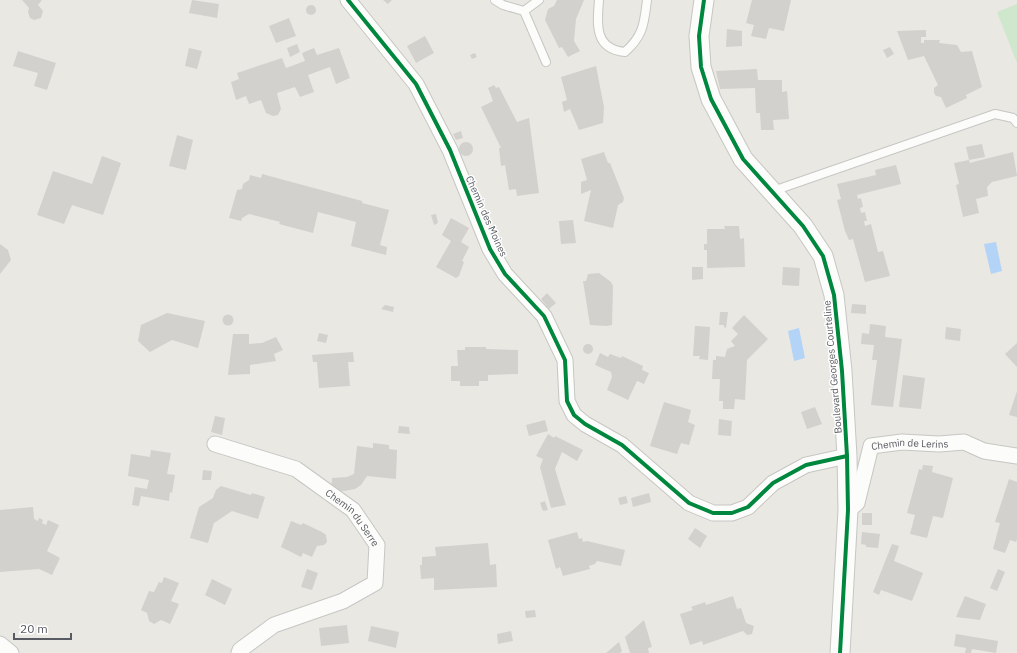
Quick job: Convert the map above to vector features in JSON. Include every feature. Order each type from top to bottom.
[{"type":"street","name":"Chemin des Moines","points":[[348,0],[416,84],[450,150],[490,248],[505,274],[544,316],[565,360],[567,401],[574,415],[585,424],[622,445],[689,503],[713,514],[732,513],[748,507],[773,483],[806,465],[847,456]]},
{"type":"street","name":"Boulevard Georges Courteline","points":[[704,0],[700,36],[701,67],[711,99],[742,159],[803,226],[823,256],[834,295],[842,370],[847,456],[848,510],[840,653]]},
{"type":"street","name":"Chemin de Lerins","points":[[848,510],[857,503],[871,446],[902,442],[939,444],[964,442],[984,450],[1017,456]]},
{"type":"street","name":"Chemin du Serre","points":[[215,444],[296,469],[353,510],[377,545],[375,583],[343,601],[274,625],[240,650],[239,653]]},
{"type":"street","points":[[0,644],[11,653]]},
{"type":"lane","points":[[495,0],[503,5],[524,11]]},
{"type":"lane","points":[[524,11],[539,0]]},
{"type":"lane","points":[[599,0],[597,26],[600,35],[607,46],[616,51],[625,52],[636,42],[645,23],[647,0]]},
{"type":"lane","points":[[524,11],[546,62]]},
{"type":"lane","points":[[772,191],[995,114],[1013,118],[1017,123]]},
{"type":"green space","points":[[1017,4],[1017,63],[997,12]]},
{"type":"water","points":[[996,242],[1002,271],[991,274],[984,244]]},
{"type":"water","points":[[799,328],[805,358],[794,361],[788,331]]},
{"type":"building","points":[[22,0],[42,0],[38,5],[43,11],[41,18],[34,20],[30,18],[28,12],[29,8]]},
{"type":"building","points":[[192,0],[219,4],[217,18],[189,13]]},
{"type":"building","points":[[383,0],[392,0],[388,4]]},
{"type":"building","points":[[557,0],[584,0],[576,19],[574,41],[580,51],[568,57],[562,47],[559,48],[545,20],[548,9],[554,6]]},
{"type":"building","points":[[752,0],[791,0],[784,31],[769,28],[766,39],[751,36],[754,25],[746,23]]},
{"type":"building","points":[[311,5],[316,10],[311,15],[306,10]]},
{"type":"building","points":[[289,18],[296,36],[276,43],[269,26]]},
{"type":"building","points":[[727,29],[742,31],[742,46],[726,47]]},
{"type":"building","points":[[926,30],[926,37],[921,37],[921,43],[924,43],[924,40],[940,40],[939,43],[957,45],[961,52],[972,51],[982,87],[966,95],[967,98],[946,108],[941,97],[936,96],[934,93],[934,88],[938,85],[924,56],[908,60],[897,31]]},
{"type":"building","points":[[425,36],[434,53],[416,63],[407,46]]},
{"type":"building","points":[[297,44],[300,52],[290,57],[287,48]]},
{"type":"building","points":[[890,47],[894,54],[887,58],[883,50]]},
{"type":"building","points":[[189,48],[202,51],[197,69],[185,66]]},
{"type":"building","points":[[314,48],[317,55],[339,48],[350,78],[336,84],[330,67],[308,75],[314,92],[300,97],[295,87],[277,93],[281,109],[278,115],[273,116],[266,113],[261,100],[249,104],[246,96],[236,100],[231,82],[239,79],[237,73],[282,58],[286,68],[305,61],[302,53]]},
{"type":"building","points":[[18,51],[56,63],[47,90],[34,86],[38,73],[13,66]]},
{"type":"building","points":[[475,53],[477,57],[472,59],[470,55]]},
{"type":"building","points":[[596,66],[604,107],[603,123],[579,130],[570,109],[564,112],[562,102],[567,100],[561,77]]},
{"type":"building","points":[[757,69],[758,80],[782,80],[782,92],[787,91],[789,119],[773,120],[774,130],[761,130],[760,113],[756,113],[755,88],[720,89],[716,71]]},
{"type":"building","points":[[494,85],[496,88],[499,87],[517,122],[529,118],[539,193],[517,196],[516,189],[509,190],[505,165],[501,166],[499,148],[501,148],[481,107],[493,101],[488,88]]},
{"type":"building","points":[[461,131],[463,138],[456,140],[453,134]]},
{"type":"building","points":[[177,135],[193,140],[186,170],[169,166]]},
{"type":"building","points":[[466,142],[471,144],[473,149],[471,154],[466,156],[461,154],[459,149],[461,144]]},
{"type":"building","points":[[982,144],[985,157],[969,160],[966,147]]},
{"type":"building","points":[[604,152],[624,198],[623,202],[618,205],[613,228],[584,221],[591,190],[581,194],[581,182],[587,180],[581,159]]},
{"type":"building","points":[[1013,152],[1017,176],[992,182],[987,187],[988,196],[976,199],[979,213],[963,217],[956,185],[959,184],[954,163],[969,160],[970,163]]},
{"type":"building","points":[[102,156],[121,163],[103,215],[72,205],[64,224],[37,215],[53,171],[92,184]]},
{"type":"building","points":[[896,165],[901,184],[857,195],[858,199],[861,198],[863,207],[860,208],[861,213],[865,212],[867,221],[864,221],[865,226],[871,224],[878,252],[883,251],[890,276],[865,282],[853,239],[849,240],[845,231],[837,200],[841,199],[837,184],[876,175],[875,170]]},
{"type":"building","points":[[262,174],[362,201],[362,203],[389,210],[380,245],[387,247],[386,255],[351,246],[356,222],[318,212],[313,233],[249,214],[242,218],[241,221],[229,218],[237,190],[242,189],[243,184],[249,180],[250,175],[261,178]]},
{"type":"building","points":[[436,214],[438,223],[434,225],[431,215]]},
{"type":"building","points":[[451,218],[469,228],[461,242],[469,247],[462,261],[464,262],[459,276],[456,278],[436,267],[451,241],[442,235]]},
{"type":"building","points":[[573,220],[576,243],[561,244],[559,221]]},
{"type":"building","points":[[724,226],[739,226],[740,239],[744,238],[745,267],[707,268],[707,250],[704,250],[704,244],[707,244],[707,229],[725,229]]},
{"type":"building","points":[[0,244],[8,250],[11,260],[0,274]]},
{"type":"building","points":[[692,267],[703,267],[703,279],[692,280]]},
{"type":"building","points":[[783,267],[800,268],[799,286],[782,285]]},
{"type":"building","points":[[599,273],[611,282],[613,286],[612,325],[590,325],[583,281],[586,281],[588,274]]},
{"type":"building","points":[[547,293],[556,303],[549,309],[541,299]]},
{"type":"building","points":[[852,304],[866,305],[866,314],[851,313]]},
{"type":"building","points":[[385,305],[394,307],[393,312],[381,309]]},
{"type":"building","points":[[720,312],[728,312],[726,328],[724,325],[719,325]]},
{"type":"building","points":[[167,313],[205,321],[198,348],[172,340],[150,352],[138,341],[141,325]]},
{"type":"building","points":[[228,314],[232,316],[234,320],[232,324],[228,326],[224,324],[222,320],[224,316]]},
{"type":"building","points":[[744,315],[768,339],[747,360],[745,400],[735,399],[734,409],[723,409],[723,401],[719,401],[720,379],[712,379],[713,360],[716,360],[716,356],[725,357],[727,349],[735,346],[731,341],[738,334],[732,328]]},
{"type":"building","points":[[870,324],[886,326],[885,337],[902,339],[893,407],[871,405],[877,360],[872,360],[874,345],[861,344],[862,333],[869,334]]},
{"type":"building","points":[[695,326],[710,327],[708,360],[699,359],[700,356],[693,356]]},
{"type":"building","points":[[946,327],[961,329],[960,341],[945,339]]},
{"type":"building","points":[[319,333],[328,335],[326,343],[317,341]]},
{"type":"building","points":[[233,334],[249,334],[249,344],[262,343],[276,337],[283,350],[274,354],[276,361],[250,365],[250,374],[228,375]]},
{"type":"building","points":[[1017,343],[1017,367],[1005,354]]},
{"type":"building","points":[[586,344],[590,344],[592,345],[592,353],[586,354],[583,351],[583,347]]},
{"type":"building","points":[[465,347],[518,350],[518,374],[488,375],[488,381],[479,381],[479,386],[460,386],[460,381],[451,381],[451,366],[458,366],[457,350],[465,350]]},
{"type":"building","points":[[353,352],[354,362],[348,362],[350,386],[319,388],[317,362],[313,362],[312,355]]},
{"type":"building","points":[[600,353],[608,357],[610,354],[621,358],[622,356],[643,366],[642,370],[649,373],[644,384],[637,381],[628,400],[607,390],[612,377],[611,372],[595,365]]},
{"type":"building","points":[[903,375],[925,378],[921,409],[899,407]]},
{"type":"building","points":[[1017,391],[1017,417],[1009,415]]},
{"type":"building","points":[[664,402],[691,410],[688,422],[695,425],[689,445],[681,443],[677,454],[650,446]]},
{"type":"building","points":[[815,407],[822,424],[807,429],[801,412]]},
{"type":"building","points":[[215,416],[225,418],[222,435],[211,432]]},
{"type":"building","points":[[719,419],[732,421],[731,436],[718,435]]},
{"type":"building","points":[[545,420],[548,431],[529,436],[526,425]]},
{"type":"building","points":[[399,426],[409,427],[410,434],[398,433]]},
{"type":"building","points":[[548,434],[583,450],[577,461],[562,452],[555,469],[566,505],[551,508],[540,467],[543,459],[536,456]]},
{"type":"building","points":[[373,443],[389,445],[389,449],[397,450],[396,479],[367,476],[361,485],[355,489],[344,491],[331,490],[332,478],[347,477],[354,474],[357,446],[373,448]]},
{"type":"building","points":[[151,450],[171,453],[167,474],[175,475],[172,493],[170,492],[169,501],[141,496],[139,506],[132,505],[135,487],[147,489],[149,480],[128,476],[131,454],[150,457]]},
{"type":"building","points":[[923,465],[933,466],[932,472],[953,478],[943,518],[933,516],[927,538],[910,534],[915,515],[907,513],[919,469],[922,470]]},
{"type":"building","points":[[203,470],[212,471],[211,480],[202,480]]},
{"type":"building","points":[[1009,479],[1017,482],[1017,539],[1016,542],[1010,540],[1005,553],[993,549],[1000,523],[995,522]]},
{"type":"building","points":[[221,486],[251,495],[252,493],[265,497],[258,519],[232,511],[214,523],[208,543],[190,538],[199,507],[213,498],[216,490]]},
{"type":"building","points":[[649,493],[651,502],[633,507],[631,498]]},
{"type":"building","points":[[626,496],[628,503],[620,505],[618,498]]},
{"type":"building","points":[[545,501],[548,510],[543,511],[540,503]]},
{"type":"building","points":[[33,507],[34,519],[38,521],[39,518],[43,520],[42,523],[46,525],[48,520],[59,525],[47,551],[60,558],[52,575],[39,569],[0,572],[0,510]]},
{"type":"building","points":[[862,513],[872,513],[872,525],[862,525]]},
{"type":"building","points":[[291,521],[301,525],[303,523],[326,535],[327,542],[324,545],[317,546],[312,557],[303,553],[301,557],[281,547]]},
{"type":"building","points":[[695,528],[707,536],[700,548],[688,539]]},
{"type":"building","points":[[577,532],[579,539],[582,538],[583,542],[587,541],[625,550],[621,566],[597,561],[595,564],[589,566],[590,569],[563,576],[560,567],[556,569],[548,540]]},
{"type":"building","points":[[862,532],[880,534],[878,548],[866,547],[866,545],[861,544]]},
{"type":"building","points":[[488,543],[490,565],[496,564],[497,587],[434,590],[434,578],[421,579],[420,565],[422,565],[422,557],[436,556],[435,547]]},
{"type":"building","points":[[892,544],[899,546],[894,561],[923,573],[912,601],[881,590],[879,595],[873,592]]},
{"type":"building","points":[[307,569],[318,573],[312,590],[301,587]]},
{"type":"building","points":[[998,569],[1005,572],[997,591],[990,588]]},
{"type":"building","points":[[164,577],[179,583],[171,601],[179,604],[170,624],[161,620],[154,624],[149,621],[147,613],[141,610],[149,591],[154,592],[159,582],[162,583]]},
{"type":"building","points":[[212,579],[232,589],[225,605],[205,595]]},
{"type":"building","points":[[733,596],[737,609],[741,608],[746,623],[754,626],[752,634],[747,635],[743,631],[703,645],[702,641],[690,645],[680,614],[693,610],[691,607],[705,602],[706,605]]},
{"type":"building","points":[[965,596],[986,604],[980,620],[956,617]]},
{"type":"building","points":[[535,610],[536,617],[526,618],[525,611]]},
{"type":"building","points":[[644,620],[652,647],[648,648],[649,653],[630,653],[625,637]]},
{"type":"building","points":[[347,625],[349,643],[321,646],[319,628]]},
{"type":"building","points":[[371,626],[399,632],[396,648],[368,641]]},
{"type":"building","points":[[511,631],[513,641],[498,644],[497,634]]},
{"type":"building","points":[[956,634],[998,641],[996,653],[972,649],[971,653],[965,653],[966,648],[954,646]]},
{"type":"building","points":[[619,642],[622,651],[620,653],[606,653]]},
{"type":"cycle path","points":[[348,0],[416,84],[450,150],[490,249],[505,274],[544,316],[565,360],[567,401],[574,415],[585,424],[622,445],[689,503],[713,513],[732,513],[748,507],[773,483],[806,465],[847,456]]},
{"type":"cycle path","points":[[704,0],[699,36],[701,67],[711,99],[743,159],[803,226],[823,256],[834,295],[842,371],[847,456],[848,510],[840,653]]}]
